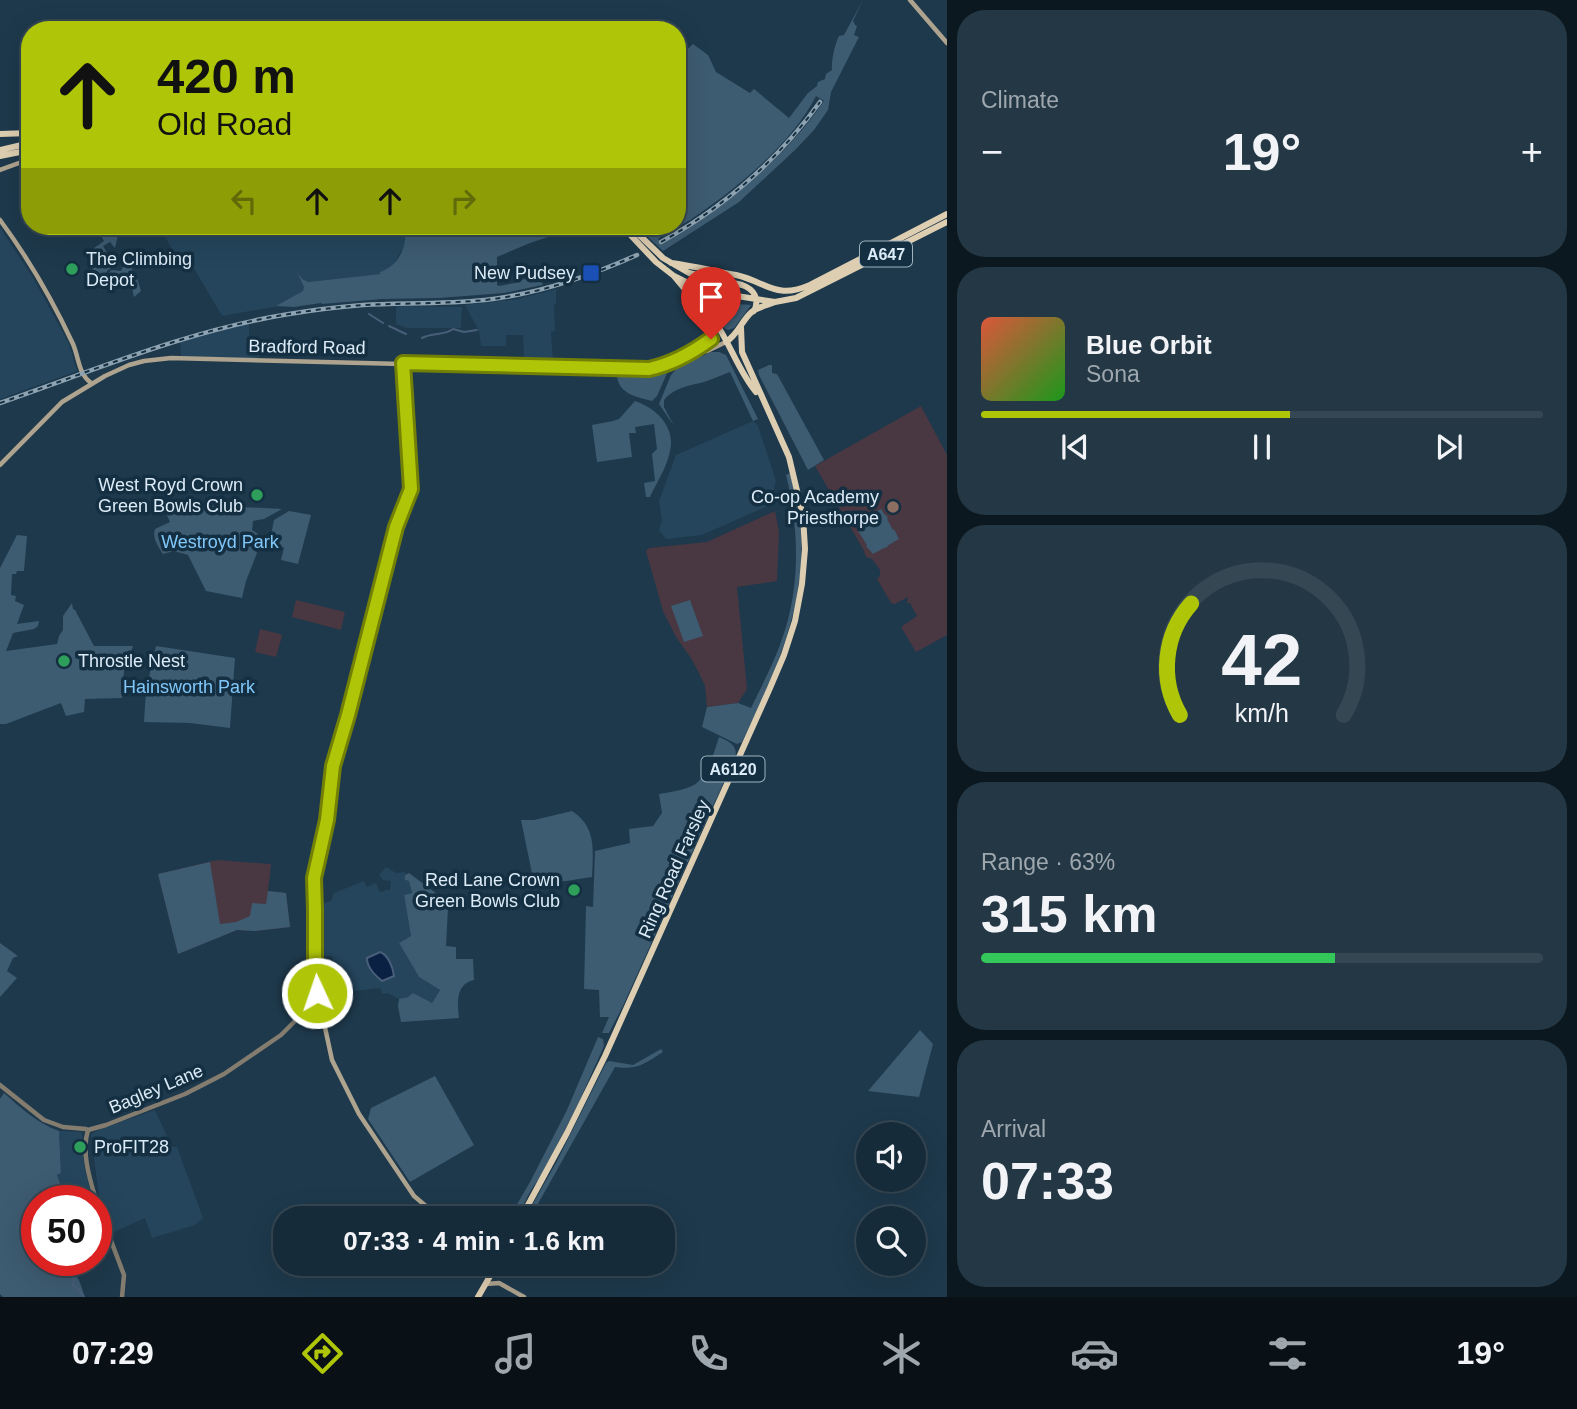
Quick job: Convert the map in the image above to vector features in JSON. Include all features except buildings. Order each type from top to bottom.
[{"type":"highway","points":[[0,134],[21,133]]},
{"type":"highway","points":[[0,150],[21,145]]},
{"type":"highway","points":[[0,156],[21,152]]},
{"type":"highway","name":"A647","points":[[639,235],[671,263],[745,278],[766,288],[782,291],[800,289],[947,214]]},
{"type":"highway","name":"A647","points":[[674,276],[696,287],[718,293],[775,302],[801,297],[947,222]]},
{"type":"highway","name":"A647","points":[[630,235],[701,303]]},
{"type":"highway","points":[[671,263],[689,273],[702,276],[746,286],[752,291],[757,303],[754,311],[733,338],[726,342],[701,303],[696,287],[702,276],[715,271]]},
{"type":"highway","points":[[754,311],[775,302]]},
{"type":"highway","points":[[719,328],[729,333],[741,327]]},
{"type":"highway","name":"A6120","points":[[741,327],[742,352],[762,398]]},
{"type":"highway","name":"A6120","points":[[726,342],[747,380],[762,398]]},
{"type":"highway","name":"Ring Road Farsley","points":[[527,1206],[567,1133],[612,1039],[770,688],[795,621],[805,549],[803,516],[789,457],[762,398]]},
{"type":"highway","points":[[478,1297],[490,1276]]},
{"type":"main road","points":[[910,0],[947,43]]},
{"type":"main road","points":[[0,170],[21,162]]},
{"type":"main road","points":[[0,220],[33,270],[72,343],[83,376],[91,383]]},
{"type":"main road","name":"Bradford Road","points":[[0,466],[55,408],[91,383],[137,362],[171,358],[638,370],[663,365],[692,353],[712,339],[719,328]]},
{"type":"main road","name":"Bradford Road","points":[[692,353],[707,351],[726,342]]},
{"type":"main road","points":[[403,363],[411,489],[396,527],[331,776],[327,820],[314,878],[315,981],[332,1060],[359,1114],[414,1196],[425,1206]]},
{"type":"main road","points":[[498,1276],[499,1283]]},
{"type":"main road","points":[[485,1285],[499,1283],[524,1297]]},
{"type":"street","name":"Bagley Lane","points":[[88,1130],[185,1094],[224,1074],[281,1035],[317,993]]},
{"type":"street","points":[[0,1084],[44,1120],[63,1127],[88,1130],[87,1160],[92,1185]]},
{"type":"street","points":[[112,1243],[124,1275],[122,1297]]},
{"type":"shaded area","points":[[0,227],[33,278],[69,344],[77,371],[0,399]]},
{"type":"shaded area","points":[[164,235],[406,235],[404,247],[392,266],[380,274],[308,282],[304,291],[279,306],[222,316],[192,265],[173,251]]},
{"type":"shaded area","points":[[556,289],[555,331],[551,332],[553,360],[524,360],[523,335],[506,335],[506,346],[481,346],[479,331],[465,305],[518,299]]},
{"type":"shaded area","points":[[396,306],[462,307],[461,328],[407,328],[396,324]]},
{"type":"shaded area","points":[[249,323],[249,345],[260,346],[259,359],[181,357],[180,339]]},
{"type":"shaded area","name":"Co-op Academy Priesthorpe","points":[[921,406],[947,455],[947,635],[916,652],[901,627],[917,616],[910,603],[907,603],[908,597],[895,604],[891,603],[877,579],[880,570],[872,559],[866,557],[815,466]]},
{"type":"shaded area","points":[[753,421],[758,426],[776,481],[770,505],[702,535],[666,539],[659,530],[662,520],[659,501],[676,455]]},
{"type":"shaded area","points":[[775,511],[779,532],[777,581],[737,587],[747,689],[738,703],[707,707],[705,686],[663,611],[646,551],[649,548],[707,542]]},
{"type":"shaded area","points":[[296,600],[345,612],[341,630],[292,617]]},
{"type":"shaded area","points":[[260,629],[282,636],[276,657],[255,652]]},
{"type":"shaded area","points":[[217,860],[271,864],[268,891],[286,893],[290,927],[237,930],[178,954],[158,874]]},
{"type":"shaded area","points":[[386,867],[396,873],[405,872],[405,880],[409,881],[412,893],[404,895],[411,936],[399,943],[419,977],[440,990],[432,1003],[408,997],[399,999],[388,993],[382,994],[378,988],[338,993],[332,956],[319,956],[319,905],[331,901],[334,893],[364,881],[367,887],[376,883],[379,891],[390,890],[391,881],[383,880],[379,875]]},
{"type":"shaded area","points":[[380,952],[390,962],[394,976],[382,981],[367,962],[367,958]]},
{"type":"shaded area","points":[[155,1110],[172,1147],[177,1147],[203,1218],[195,1225],[152,1238],[145,1218],[112,1233],[112,1185],[97,1185],[91,1134]]},
{"type":"shaded area","points":[[59,1131],[82,1132],[84,1165],[89,1185],[61,1185],[57,1175],[61,1173]]},
{"type":"green space","points":[[863,0],[853,21],[857,26],[854,35],[859,37],[831,92],[828,110],[814,130],[739,202],[663,251],[646,235],[664,235],[658,239],[662,243],[675,235],[686,235],[686,228],[730,198],[771,163],[808,123],[824,101],[816,96],[806,114],[777,149],[743,181],[686,222],[686,51],[693,44],[708,55],[716,72],[750,93],[754,89],[789,118],[808,93],[832,70],[839,36],[844,35]]},
{"type":"green space","points":[[100,235],[118,235],[115,248],[110,242],[103,246],[115,266],[105,274],[112,270],[121,271],[124,265],[130,266],[141,291],[134,297],[126,278],[119,278],[114,285],[109,285],[107,281],[99,284],[90,264],[93,260],[91,253],[104,241]]},
{"type":"green space","points":[[405,235],[554,235],[497,257],[497,285],[515,283],[541,272],[544,279],[542,285],[504,293],[276,306],[303,291],[304,287],[297,272],[308,282],[380,274],[397,260]]},
{"type":"green space","points":[[701,296],[723,303],[751,305],[734,328],[728,330]]},
{"type":"green space","points":[[711,352],[726,355],[758,419],[753,421],[730,372],[669,395],[664,400],[664,407],[674,426],[659,404],[671,375],[677,368]]},
{"type":"green space","points":[[772,365],[772,373],[777,374],[824,460],[808,470],[759,375],[758,370]]},
{"type":"green space","points":[[669,369],[657,396],[652,401],[629,394],[618,381],[619,373],[644,373]]},
{"type":"green space","points":[[635,401],[657,414],[670,434],[669,457],[650,497],[646,497],[644,483],[655,481],[652,454],[657,449],[654,424],[635,427],[636,433],[629,433],[632,457],[597,462],[592,425],[619,419]]},
{"type":"green space","points":[[790,473],[801,532],[801,560],[793,614],[765,692],[742,742],[737,744],[702,727],[707,707],[738,703],[751,708],[782,639],[795,578],[794,515],[786,475]]},
{"type":"green space","name":"Westroyd Park","points":[[163,507],[282,509],[264,519],[253,521],[252,530],[258,534],[254,548],[257,553],[242,598],[206,591],[188,555],[174,551],[163,554],[155,539],[155,529],[170,522]]},
{"type":"green space","points":[[881,509],[899,539],[873,554],[855,524],[868,514]]},
{"type":"green space","points":[[289,511],[311,515],[298,564],[281,560],[284,548],[279,546],[271,535],[274,520]]},
{"type":"green space","name":"Throstle Nest","points":[[17,535],[27,536],[24,571],[12,574],[11,595],[16,596],[15,601],[24,605],[17,624],[39,621],[34,629],[13,633],[6,651],[57,644],[63,630],[63,616],[72,603],[94,646],[133,646],[124,671],[122,698],[85,699],[84,712],[66,716],[61,703],[0,724],[0,568]]},
{"type":"green space","points":[[690,600],[703,636],[684,642],[671,606]]},
{"type":"green space","name":"Hainsworth Park","points":[[156,646],[235,658],[230,728],[190,723],[144,722],[146,690]]},
{"type":"green space","points":[[719,737],[733,746],[736,755],[623,1006],[609,1033],[602,1033],[609,1017],[600,1017],[599,990],[584,989],[586,906],[593,907],[595,851],[630,843],[629,829],[653,826],[662,813],[659,794],[687,788],[700,780],[709,767]]},
{"type":"green space","points":[[572,811],[586,824],[590,832],[593,849],[592,877],[534,883],[521,820],[534,820]]},
{"type":"green space","points":[[210,862],[220,924],[236,922],[250,916],[252,903],[266,904],[268,891],[286,893],[290,927],[237,930],[178,954],[158,874]]},
{"type":"green space","points":[[409,873],[441,897],[448,908],[446,946],[456,947],[456,959],[473,959],[474,980],[464,985],[461,990],[458,1000],[459,1018],[401,1022],[399,999],[413,993],[432,1003],[440,990],[419,977],[399,943],[411,936],[404,895],[412,893],[409,881],[405,880],[405,875]]},
{"type":"green space","points":[[0,943],[18,956],[13,958],[7,971],[17,978],[0,997]]},
{"type":"green space","points":[[920,1030],[933,1044],[919,1097],[868,1091]]},
{"type":"green space","points":[[598,1037],[603,1039],[604,1046],[578,1104],[541,1177],[523,1206],[516,1206],[530,1182],[567,1110]]},
{"type":"green space","points":[[661,1049],[663,1052],[640,1065],[630,1068],[615,1067],[537,1206],[532,1206],[606,1063],[609,1061],[633,1065]]},
{"type":"green space","points":[[435,1076],[474,1145],[410,1182],[368,1119],[371,1108]]},
{"type":"green space","points":[[4,1093],[36,1119],[59,1131],[61,1173],[57,1175],[61,1185],[21,1185],[21,1276],[77,1276],[85,1297],[3,1297],[0,1294],[0,1099]]},
{"type":"waterway","points":[[369,314],[383,323]]},
{"type":"waterway","points":[[389,326],[406,334]]},
{"type":"waterway","points":[[422,338],[453,329],[464,332],[477,330]]},
{"type":"waterway","points":[[73,1276],[73,1285],[84,1297]]},
{"type":"railway","points":[[686,227],[728,198],[768,163],[820,102]]},
{"type":"railway","points":[[661,242],[672,235]]},
{"type":"railway","points":[[0,403],[179,340],[252,321],[354,306],[485,300],[524,294],[562,284],[637,255]]},
{"type":"place","name":"The Climbing Depot","points":[[72,269]]},
{"type":"place","name":"New Pudsey","points":[[591,273]]},
{"type":"place","name":"West Royd Crown Green Bowls Club","points":[[257,495]]},
{"type":"place","name":"Co-op Academy Priesthorpe","points":[[893,507]]},
{"type":"place","name":"Throstle Nest","points":[[64,661]]},
{"type":"place","name":"Red Lane Crown Green Bowls Club","points":[[574,890]]},
{"type":"place","name":"ProFIT28","points":[[80,1147]]},
{"type":"route","points":[[317,993],[314,878],[327,820],[333,766],[396,527],[411,489],[403,363],[638,370],[663,365],[692,353],[711,339]]}]
